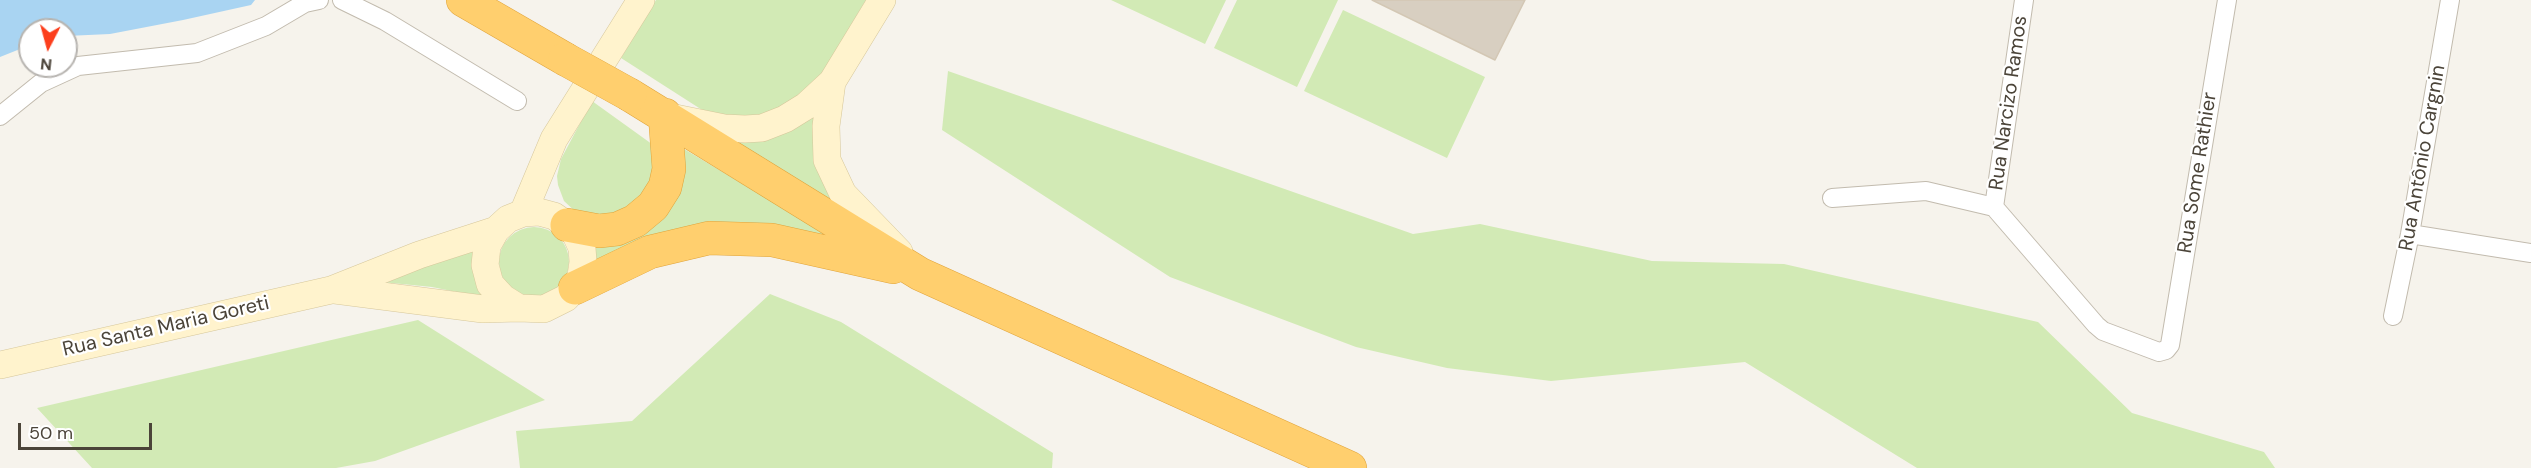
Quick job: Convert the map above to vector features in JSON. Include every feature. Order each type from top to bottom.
[{"type":"highway","points":[[463,0],[664,115],[920,274],[1350,468]]},
{"type":"highway","points":[[567,225],[599,231],[617,229],[635,221],[653,206],[665,188],[669,169],[664,115]]},
{"type":"highway","points":[[574,288],[650,252],[709,238],[772,240],[920,274]]},
{"type":"street","points":[[0,116],[41,83],[78,66],[197,53],[266,26],[305,3],[319,0]]},
{"type":"street","points":[[342,0],[385,21],[517,100]]},
{"type":"street","points":[[523,213],[554,139],[641,0]]},
{"type":"street","points":[[664,115],[724,128],[762,128],[785,119],[806,106],[832,82],[882,0]]},
{"type":"street","name":"Rua Narcizo Ramos","points":[[1994,207],[2024,0]]},
{"type":"street","name":"Rua Some Rathier","points":[[1994,207],[2103,331],[2159,352],[2166,350],[2170,345],[2227,0]]},
{"type":"street","name":"Rua Antônio Cargnin","points":[[2393,316],[2410,234],[2450,0]]},
{"type":"street","points":[[832,82],[826,126],[827,160],[843,194],[920,274]]},
{"type":"street","points":[[1832,198],[1926,191],[1994,207]]},
{"type":"street","points":[[539,212],[554,216],[567,225],[576,235],[582,248],[583,262],[581,276],[566,298],[550,307],[532,310],[519,308],[502,298],[490,284],[485,265],[487,246],[496,230],[508,219],[523,213],[539,212]]},
{"type":"street","name":"Rua Santa Maria Goreti","points":[[0,365],[331,290],[419,255],[496,230]]},
{"type":"street","points":[[2410,234],[2531,254]]},
{"type":"street","name":"Rua Santa Maria Goreti","points":[[331,290],[483,309],[519,308]]},
{"type":"green space","points":[[656,0],[866,0],[812,90],[761,119],[710,115],[621,58]]},
{"type":"green space","points":[[1111,0],[1226,0],[1205,44]]},
{"type":"green space","points":[[1237,0],[1338,0],[1297,87],[1214,48]]},
{"type":"green space","points":[[1343,10],[1485,77],[1447,158],[1304,91]]},
{"type":"green space","points":[[948,71],[1413,234],[1480,224],[1652,261],[1784,264],[2038,322],[2132,413],[2264,452],[2275,468],[1917,468],[1745,362],[1551,381],[1447,368],[1356,347],[1170,277],[942,130]]},
{"type":"green space","points":[[826,94],[847,213],[727,140]]},
{"type":"green space","points":[[592,101],[656,147],[651,191],[616,218],[578,214],[564,201],[558,185],[557,176],[561,159]]},
{"type":"green space","points":[[684,149],[842,243],[820,236],[591,271],[592,250]]},
{"type":"green space","points":[[534,227],[547,230],[559,237],[566,249],[569,262],[566,275],[559,287],[547,294],[534,297],[521,294],[509,287],[502,275],[499,262],[502,249],[509,237],[521,230]]},
{"type":"green space","points":[[481,243],[486,298],[432,287],[372,281]]},
{"type":"green space","points":[[770,294],[841,322],[1053,453],[1052,468],[520,468],[516,431],[632,421]]},
{"type":"green space","points":[[418,320],[545,400],[375,461],[336,468],[92,468],[37,408]]},
{"type":"water","points":[[0,0],[255,0],[251,5],[110,34],[78,35],[78,18],[18,18],[18,50],[0,57]]},
{"type":"building","points":[[1372,0],[1525,0],[1495,60]]}]
